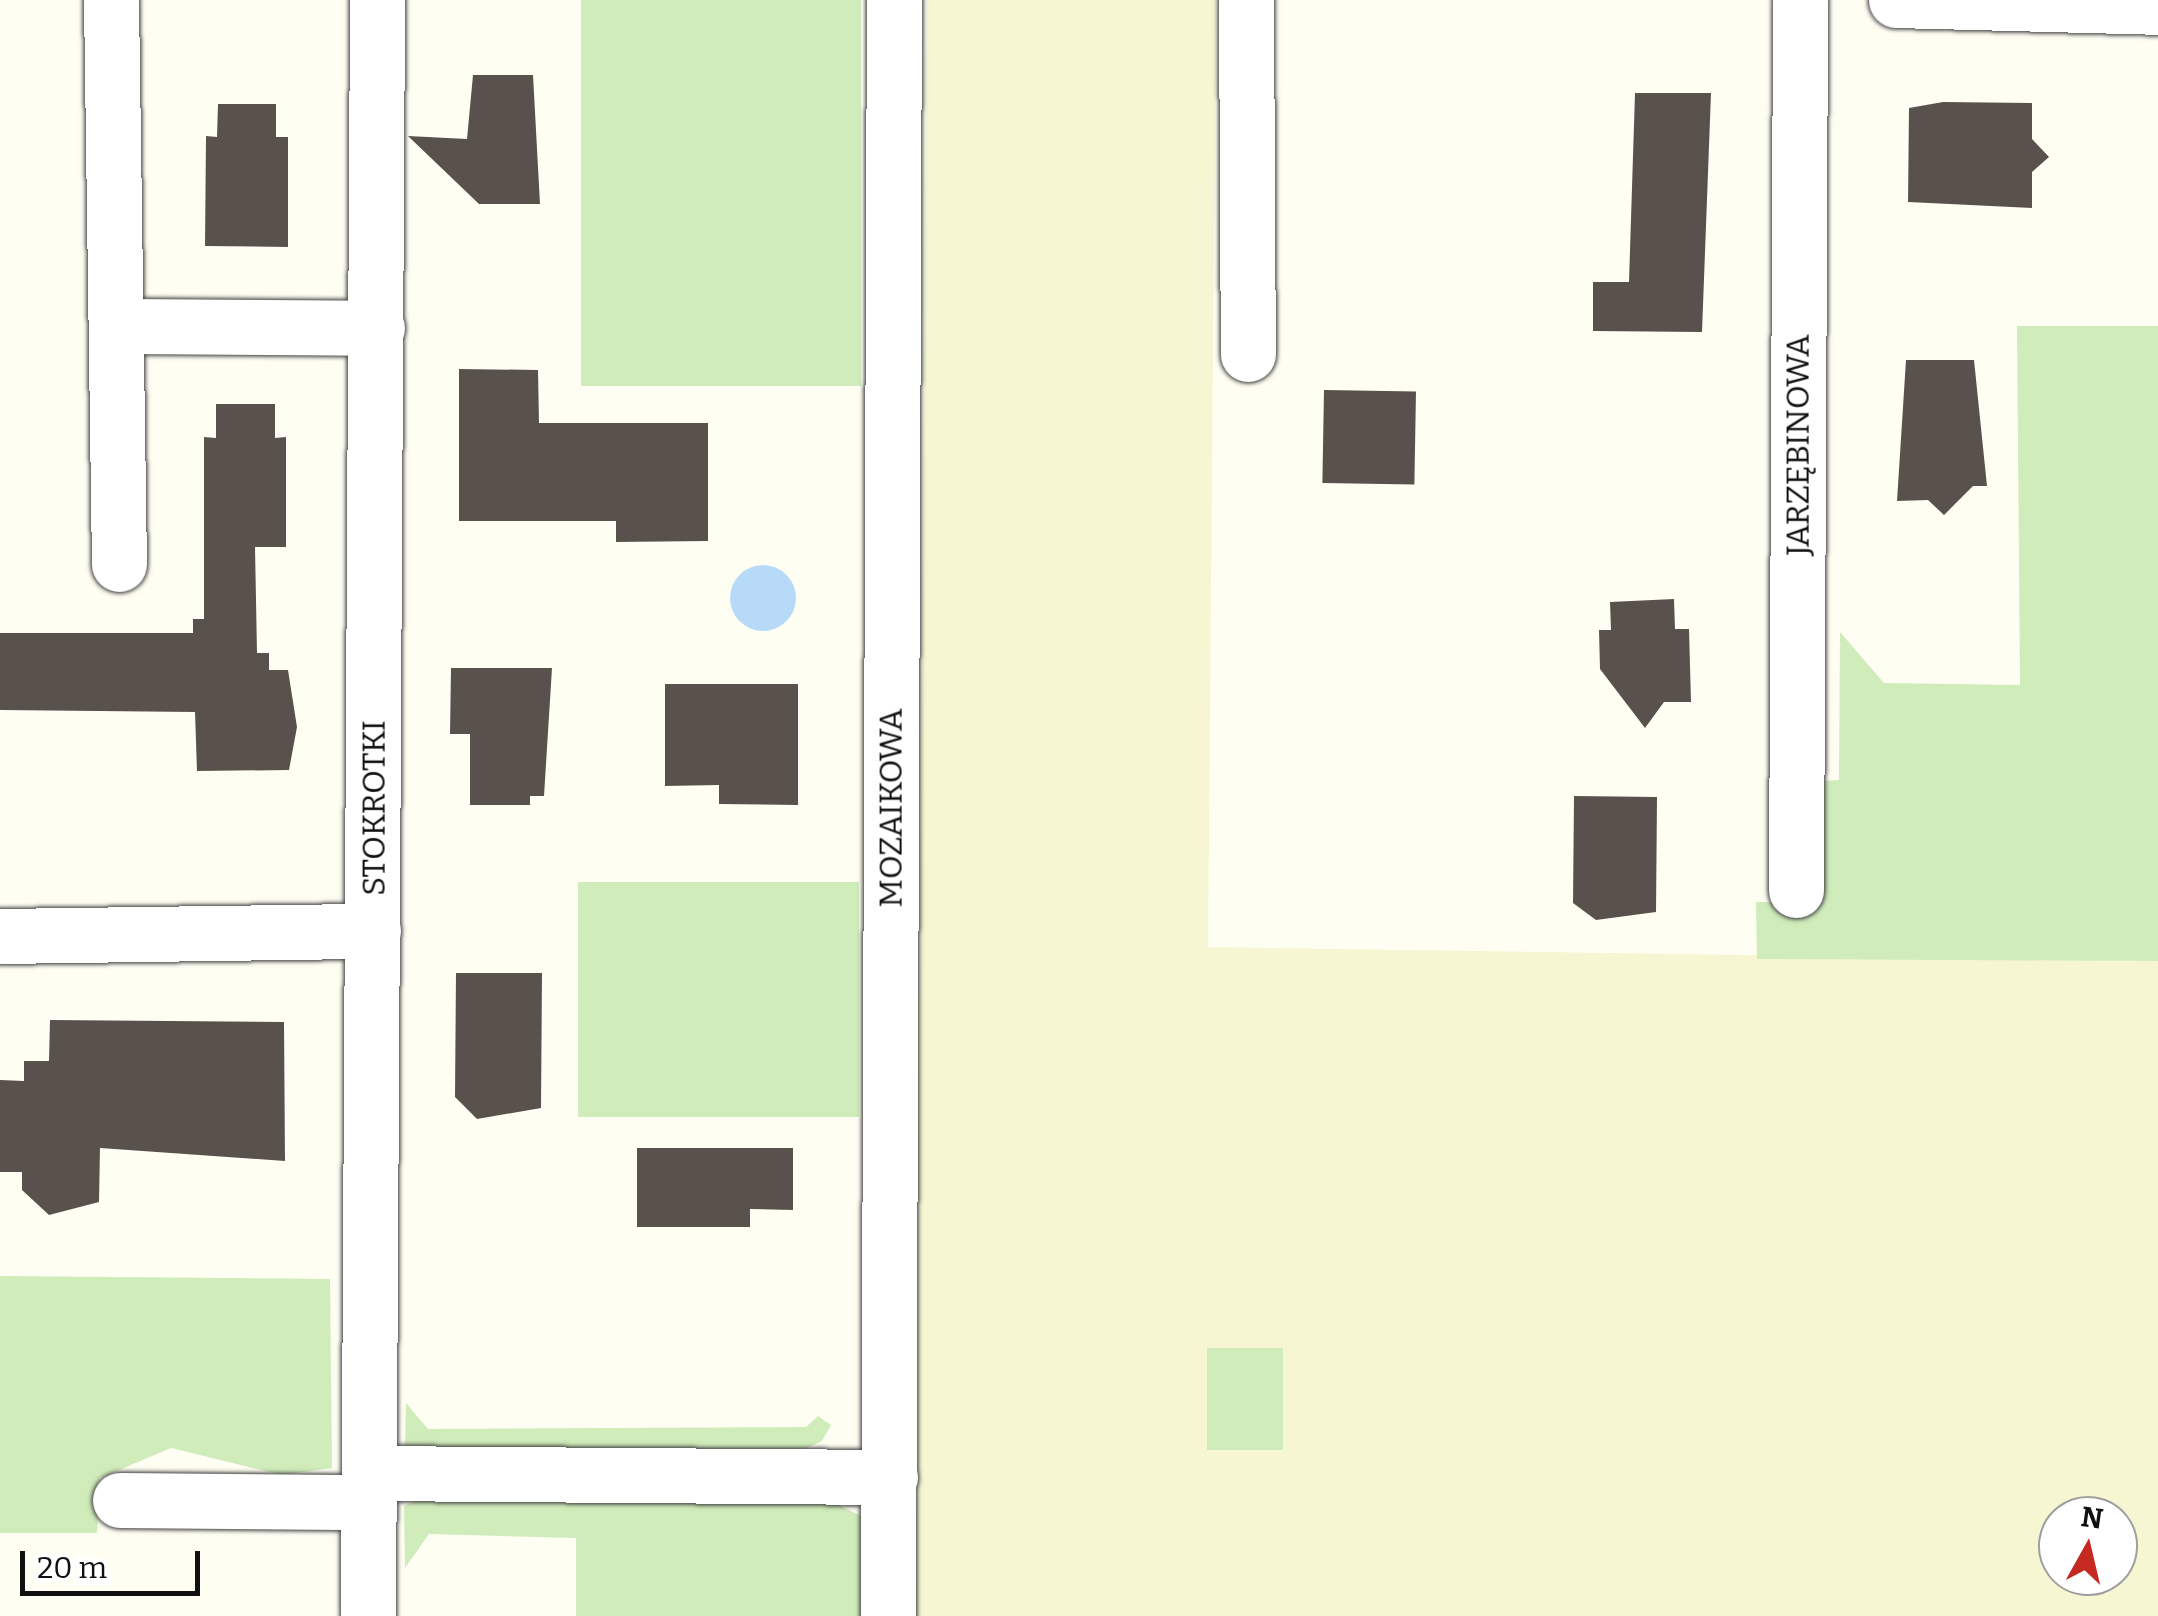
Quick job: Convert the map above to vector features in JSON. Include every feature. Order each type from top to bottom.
[{"type":"street","points":[[111,0],[119,564]]},
{"type":"street","name":"STOKROTKI","points":[[368,1616],[377,0]]},
{"type":"street","name":"MOZAIKOWA","points":[[888,1616],[894,0]]},
{"type":"street","points":[[1246,0],[1248,354]]},
{"type":"street","name":"JARZĘBINOWA","points":[[1796,890],[1800,0]]},
{"type":"street","points":[[1896,0],[2158,7]]},
{"type":"street","points":[[118,326],[377,328]]},
{"type":"street","points":[[0,936],[373,932]]},
{"type":"street","points":[[120,1500],[369,1488],[890,1477]]},
{"type":"green space","points":[[581,0],[861,0],[861,386],[581,386]]},
{"type":"green space","points":[[927,0],[1216,0],[1208,947],[2158,961],[2158,1616],[916,1616]]},
{"type":"green space","points":[[2017,326],[2158,326],[2158,961],[1757,959],[1756,902],[1821,903],[1820,781],[1839,780],[1840,632],[1884,683],[2020,685]]},
{"type":"green space","points":[[578,882],[859,882],[859,1117],[578,1117]]},
{"type":"green space","points":[[0,1276],[330,1279],[332,1468],[282,1475],[171,1448],[100,1478],[97,1533],[0,1533]]},
{"type":"green space","points":[[1207,1348],[1283,1348],[1283,1450],[1207,1450]]},
{"type":"green space","points":[[406,1403],[428,1429],[806,1427],[818,1416],[831,1425],[822,1441],[790,1456],[415,1454],[405,1445]]},
{"type":"green space","points":[[438,1490],[831,1501],[873,1522],[870,1616],[576,1616],[576,1538],[429,1534],[405,1568],[404,1506]]},
{"type":"water","points":[[763,565],[786,575],[796,598],[786,621],[763,631],[740,621],[730,598],[740,575]]},
{"type":"building","points":[[473,75],[533,75],[540,204],[479,204],[408,136],[467,139]]},
{"type":"building","points":[[1635,93],[1711,93],[1702,332],[1593,331],[1593,282],[1629,282]]},
{"type":"building","points":[[1943,102],[2032,103],[2032,139],[2049,157],[2032,172],[2032,208],[1908,202],[1909,108]]},
{"type":"building","points":[[218,104],[276,104],[276,137],[288,137],[288,247],[205,246],[206,136],[217,137]]},
{"type":"building","points":[[1906,360],[1974,360],[1987,486],[1973,486],[1944,515],[1928,500],[1897,501]]},
{"type":"building","points":[[459,369],[538,370],[539,423],[708,423],[708,541],[616,542],[616,521],[459,521]]},
{"type":"building","points":[[1324,390],[1416,392],[1414,485],[1322,483]]},
{"type":"building","points":[[216,404],[275,404],[275,438],[286,437],[286,547],[255,547],[257,653],[269,653],[269,670],[288,670],[297,727],[289,770],[197,771],[195,712],[0,710],[0,633],[193,633],[193,619],[204,619],[204,437],[216,438]]},
{"type":"building","points":[[1674,599],[1675,629],[1689,629],[1691,702],[1664,702],[1645,728],[1600,669],[1599,630],[1611,630],[1610,602]]},
{"type":"building","points":[[451,668],[552,668],[544,796],[530,796],[530,805],[470,805],[470,734],[450,734]]},
{"type":"building","points":[[665,684],[798,684],[798,805],[719,804],[719,785],[665,786]]},
{"type":"building","points":[[1574,796],[1657,797],[1656,912],[1596,920],[1573,903]]},
{"type":"building","points":[[456,973],[542,973],[541,1108],[477,1119],[455,1097]]},
{"type":"building","points":[[50,1020],[284,1022],[285,1161],[100,1148],[99,1202],[49,1215],[22,1190],[22,1172],[0,1172],[0,1080],[24,1081],[24,1061],[49,1061]]},
{"type":"building","points":[[637,1148],[793,1148],[793,1210],[750,1209],[750,1227],[637,1227]]}]
